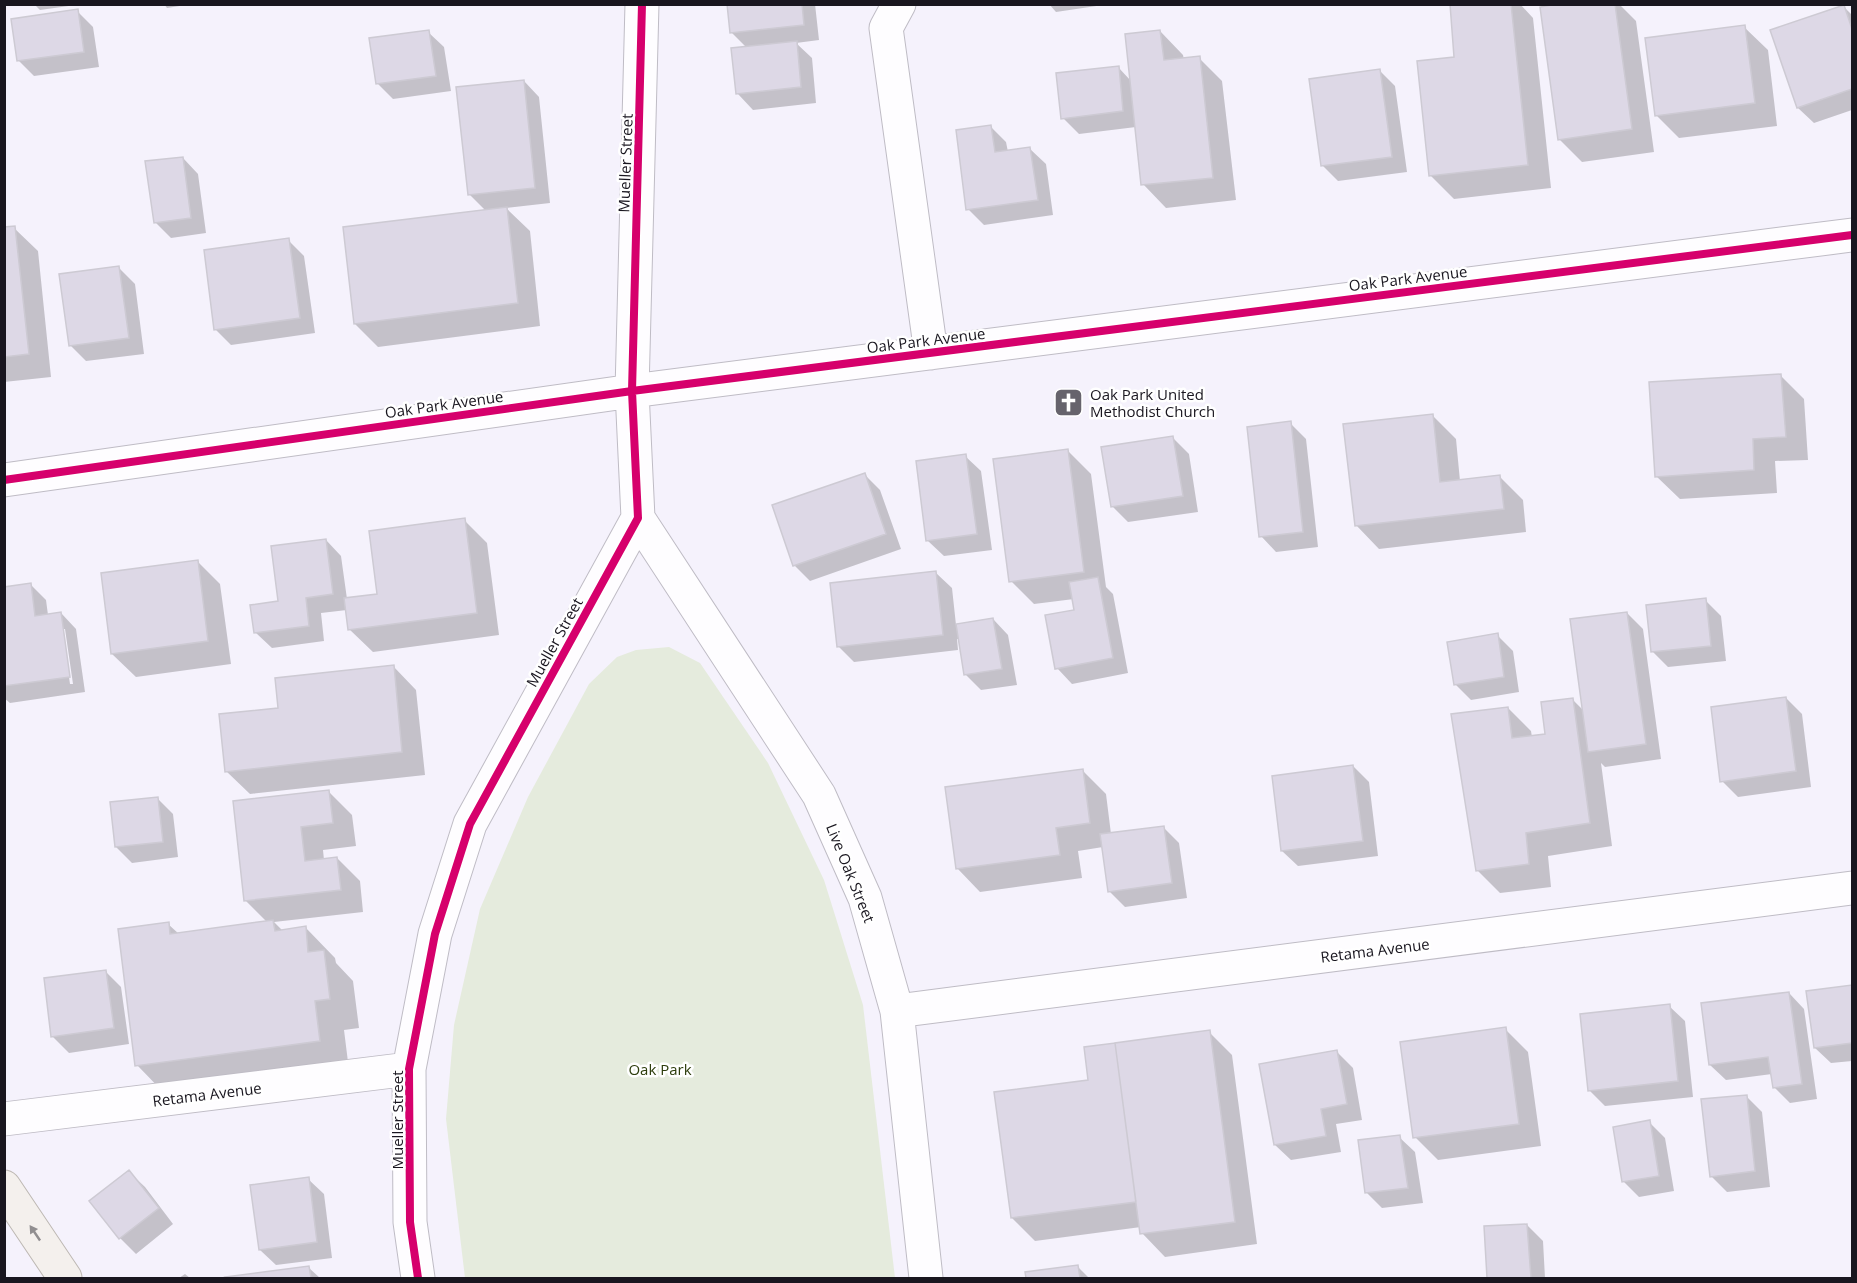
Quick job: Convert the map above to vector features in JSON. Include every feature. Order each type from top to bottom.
[{"type":"main road","points":[[4,1187],[65,1278]]},
{"type":"street","name":"Mueller Street","points":[[418,1278],[410,1222],[409,1069],[435,934],[470,824],[638,518],[632,391],[642,4]]},
{"type":"street","points":[[899,4],[886,28],[931,353]]},
{"type":"street","name":"Oak Park Avenue","points":[[4,480],[632,391],[1852,235]]},
{"type":"street","name":"Live Oak Street","points":[[638,518],[819,795],[864,898],[897,1011],[926,1278]]},
{"type":"street","name":"Retama Avenue","points":[[897,1011],[1852,888]]},
{"type":"street","name":"Retama Avenue","points":[[4,1119],[409,1069]]},
{"type":"green space","name":"Oak Park","points":[[669,647],[700,663],[768,763],[824,880],[863,1005],[895,1278],[465,1278],[446,1119],[454,1025],[480,909],[528,797],[589,684],[617,657],[636,650]]},
{"type":"building","points":[[727,4],[802,4],[804,25],[730,33]]},
{"type":"building","points":[[1450,4],[1511,4],[1528,165],[1429,176],[1417,61],[1454,57]]},
{"type":"building","points":[[1557,4],[1615,4],[1632,129],[1558,140],[1540,7]]},
{"type":"building","points":[[1844,5],[1852,29],[1852,89],[1797,108],[1770,30]]},
{"type":"building","points":[[78,9],[84,52],[17,61],[11,19]]},
{"type":"building","points":[[1745,25],[1755,103],[1655,116],[1645,38]]},
{"type":"building","points":[[429,30],[436,76],[376,84],[369,38]]},
{"type":"building","points":[[1160,30],[1164,60],[1200,56],[1213,178],[1141,185],[1125,34]]},
{"type":"building","points":[[797,41],[801,87],[736,94],[731,48]]},
{"type":"building","points":[[1119,66],[1123,111],[1061,119],[1056,73]]},
{"type":"building","points":[[1380,69],[1392,157],[1321,166],[1309,79]]},
{"type":"building","points":[[524,80],[535,188],[468,195],[456,87]]},
{"type":"building","points":[[991,125],[995,152],[1030,147],[1038,200],[966,210],[956,130]]},
{"type":"building","points":[[183,157],[191,218],[154,223],[145,161]]},
{"type":"building","points":[[507,207],[518,303],[354,324],[343,227]]},
{"type":"building","points":[[15,226],[29,354],[4,357],[4,227]]},
{"type":"building","points":[[289,238],[300,318],[214,330],[204,250]]},
{"type":"building","points":[[119,266],[129,338],[69,346],[59,274]]},
{"type":"building","points":[[1781,374],[1786,437],[1753,439],[1754,470],[1655,477],[1649,382]]},
{"type":"building","points":[[1433,414],[1440,482],[1500,475],[1504,509],[1355,526],[1343,424]]},
{"type":"building","points":[[1291,421],[1303,532],[1259,537],[1247,427]]},
{"type":"building","points":[[1173,436],[1183,496],[1111,507],[1101,447]]},
{"type":"building","points":[[1068,449],[1084,572],[1009,582],[993,459]]},
{"type":"building","points":[[966,454],[977,534],[926,541],[916,461]]},
{"type":"building","points":[[865,473],[886,534],[793,566],[772,505]]},
{"type":"building","points":[[465,518],[477,613],[348,630],[344,598],[377,594],[369,531]]},
{"type":"building","points":[[326,539],[333,594],[306,598],[309,626],[254,633],[250,605],[278,601],[271,546]]},
{"type":"building","points":[[198,560],[208,641],[111,654],[101,573]]},
{"type":"building","points":[[936,571],[943,635],[837,647],[830,583]]},
{"type":"building","points":[[1098,577],[1113,658],[1055,669],[1045,615],[1074,610],[1069,582]]},
{"type":"building","points":[[31,583],[35,616],[61,612],[70,677],[4,686],[4,587]]},
{"type":"building","points":[[1706,598],[1711,646],[1651,652],[1646,605]]},
{"type":"building","points":[[1627,612],[1646,744],[1588,752],[1570,619]]},
{"type":"building","points":[[993,618],[1002,669],[964,675],[956,624]]},
{"type":"building","points":[[1498,633],[1504,677],[1454,685],[1447,642]]},
{"type":"building","points":[[394,665],[402,752],[225,772],[219,714],[278,708],[275,678]]},
{"type":"building","points":[[1786,697],[1796,771],[1720,782],[1711,707]]},
{"type":"building","points":[[1573,698],[1590,823],[1526,833],[1529,864],[1476,871],[1451,714],[1508,707],[1512,738],[1545,734],[1541,702]]},
{"type":"building","points":[[1353,765],[1363,841],[1281,851],[1272,776]]},
{"type":"building","points":[[1083,769],[1090,823],[1056,828],[1060,855],[956,869],[945,787]]},
{"type":"building","points":[[329,790],[333,823],[301,827],[305,861],[337,857],[341,890],[244,901],[233,801]]},
{"type":"building","points":[[158,797],[163,842],[115,847],[110,802]]},
{"type":"building","points":[[1164,826],[1172,883],[1108,892],[1100,834]]},
{"type":"building","points":[[273,920],[275,931],[306,926],[308,952],[324,950],[330,999],[315,1001],[320,1041],[135,1066],[118,929],[169,922],[170,934]]},
{"type":"building","points":[[106,970],[114,1028],[51,1037],[44,978]]},
{"type":"building","points":[[1852,985],[1852,1043],[1814,1048],[1806,991]]},
{"type":"building","points":[[1789,992],[1802,1084],[1773,1088],[1768,1057],[1709,1065],[1701,1003]]},
{"type":"building","points":[[1670,1004],[1678,1081],[1588,1091],[1580,1014]]},
{"type":"building","points":[[1506,1027],[1519,1124],[1413,1138],[1400,1042]]},
{"type":"building","points":[[1210,1030],[1235,1222],[1140,1234],[1115,1043]]},
{"type":"building","points":[[1115,1043],[1136,1202],[1011,1218],[994,1092],[1088,1080],[1084,1047]]},
{"type":"building","points":[[1337,1050],[1347,1104],[1321,1109],[1326,1136],[1274,1145],[1259,1064]]},
{"type":"building","points":[[1747,1095],[1755,1171],[1710,1177],[1701,1099]]},
{"type":"building","points":[[1650,1120],[1659,1176],[1622,1182],[1613,1127]]},
{"type":"building","points":[[1400,1135],[1408,1188],[1365,1193],[1358,1140]]},
{"type":"building","points":[[129,1170],[159,1208],[119,1239],[89,1201]]},
{"type":"building","points":[[309,1177],[317,1242],[259,1250],[250,1185]]},
{"type":"building","points":[[1527,1224],[1531,1278],[1487,1278],[1484,1226]]},
{"type":"building","points":[[1078,1265],[1080,1278],[1026,1278],[1025,1272]]},
{"type":"building","points":[[309,1266],[311,1278],[225,1277]]},
{"type":"cycle path","points":[[418,1278],[410,1222],[409,1069],[435,934],[470,824],[638,518],[632,391],[642,4]]},
{"type":"cycle path","points":[[4,480],[632,391],[1852,235]]},
{"type":"place","name":"Oak Park United Methodist Church","points":[[1069,403]]}]
